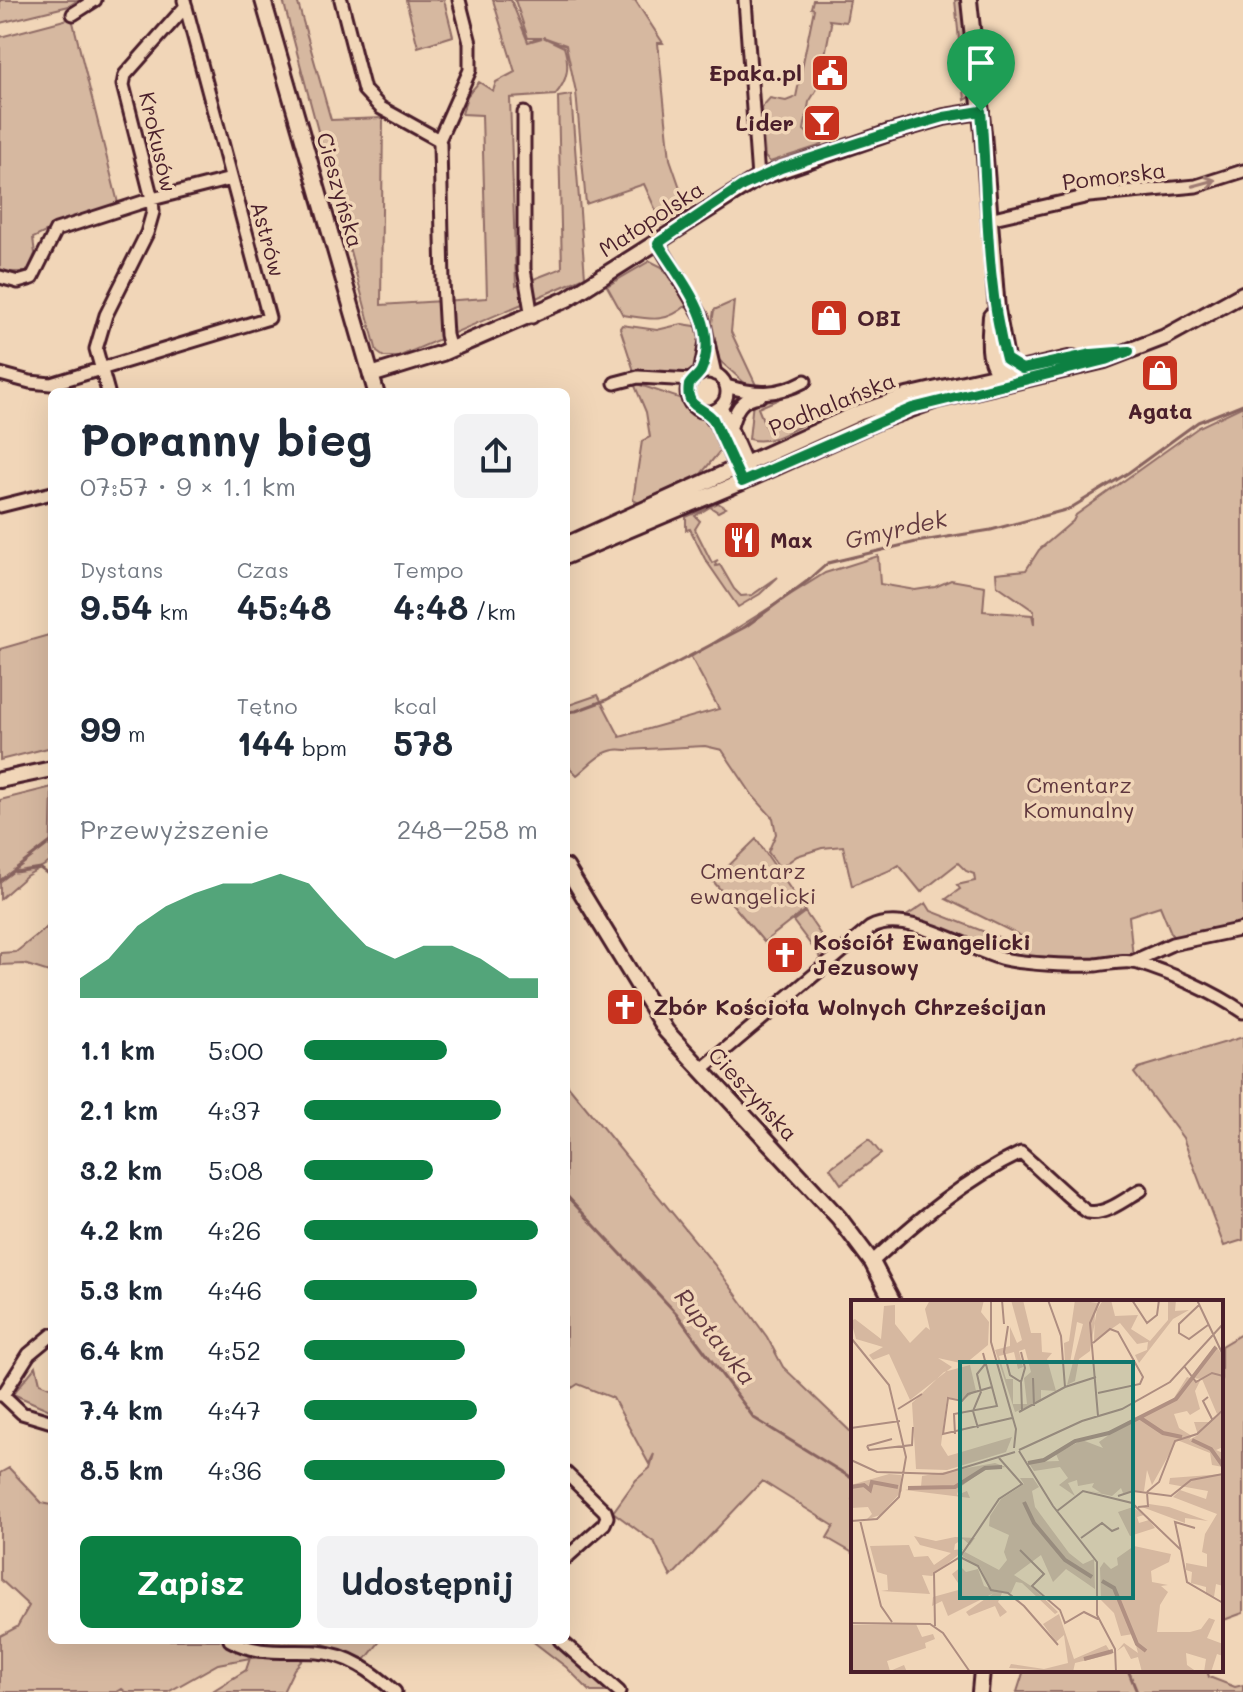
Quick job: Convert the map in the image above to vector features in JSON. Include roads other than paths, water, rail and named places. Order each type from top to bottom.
[{"type":"street","points":[[73,14],[95,0]]},
{"type":"street","name":"Cieszyńska","points":[[263,0],[375,388]]},
{"type":"street","points":[[341,0],[364,90],[381,108],[439,140]]},
{"type":"street","points":[[450,350],[446,335],[439,140],[470,70],[470,43],[459,0]]},
{"type":"street","points":[[745,0],[758,178]]},
{"type":"street","points":[[969,0],[993,268],[1006,359],[1018,375]]},
{"type":"street","name":"Astrów","points":[[101,369],[269,318],[185,3]]},
{"type":"street","name":"Krokusów","points":[[107,388],[96,349],[106,315],[147,233],[153,212],[123,85],[130,68],[185,3]]},
{"type":"street","name":"Małopolska","points":[[371,375],[450,350],[532,317],[567,299],[758,178],[889,133],[944,117],[981,111]]},
{"type":"street","points":[[524,113],[524,269],[532,317]]},
{"type":"street","name":"Pomorska","points":[[989,219],[1089,196],[1196,186],[1243,171]]},
{"type":"street","points":[[0,277],[18,282],[32,278],[56,230],[152,199],[231,179]]},
{"type":"street","points":[[658,243],[695,302],[707,336],[715,374],[726,386],[749,392],[777,393]]},
{"type":"street","points":[[993,268],[989,352],[992,365],[999,375]]},
{"type":"street","name":"Podhalańska","points":[[570,543],[716,477],[770,470],[912,408],[989,388],[1018,375],[1092,354],[1129,351],[1165,337],[1243,294]]},
{"type":"street","points":[[688,395],[707,336]]},
{"type":"street","points":[[968,382],[978,374],[989,352]]},
{"type":"street","points":[[989,388],[1006,359]]},
{"type":"street","points":[[0,374],[51,384],[101,369]]},
{"type":"street","points":[[615,383],[638,377],[658,379],[715,374]]},
{"type":"street","name":"Podhalańska","points":[[570,554],[714,493],[772,452],[886,403],[999,375],[1018,375]]},
{"type":"street","points":[[658,379],[688,395],[696,409],[707,412],[734,448],[755,453],[772,452]]},
{"type":"street","points":[[707,412],[751,397],[777,393],[805,381]]},
{"type":"street","points":[[726,386],[723,405],[744,473]]},
{"type":"street","points":[[730,430],[734,413],[742,402],[751,397]]},
{"type":"street","points":[[716,477],[734,448]]},
{"type":"street","points":[[0,506],[48,494]]},
{"type":"street","points":[[0,780],[48,770]]},
{"type":"street","name":"Cieszyńska","points":[[570,874],[666,1031],[839,1218],[872,1262],[892,1300]]},
{"type":"street","points":[[701,1070],[881,922],[926,929],[1008,960],[1092,965],[1134,961],[1172,944],[1243,929]]},
{"type":"street","points":[[1134,961],[1171,975],[1243,1012]]},
{"type":"street","points":[[872,1262],[904,1232],[943,1203],[1000,1163],[1021,1153],[1089,1213],[1104,1211],[1141,1190]]},
{"type":"street","points":[[48,1338],[29,1354],[1,1395],[22,1413],[48,1421]]},
{"type":"street","points":[[570,1477],[605,1511],[607,1517],[604,1524],[570,1554]]},
{"type":"street","points":[[241,1644],[263,1652],[320,1652],[346,1658],[376,1675],[395,1692]]},
{"type":"street","points":[[565,1644],[619,1692]]},
{"type":"street","points":[[980,1692],[982,1672]]},
{"type":"waterway","name":"Gmyrdek","points":[[570,712],[606,700],[745,627],[828,563],[916,542],[991,530],[1069,509],[1128,473],[1198,422],[1243,404]]},
{"type":"waterway","name":"Ruptawka","points":[[0,881],[48,844]]},
{"type":"waterway","points":[[15,872],[40,868],[48,874]]},
{"type":"waterway","name":"Ruptawka","points":[[570,1199],[676,1313],[754,1418],[851,1478]]},
{"type":"waterway","name":"Ruptawka","points":[[1129,1672],[1137,1692]]},
{"type":"place","name":"Epaka.pl","points":[[830,73]]},
{"type":"place","name":"Lider","points":[[822,123]]},
{"type":"place","name":"OBI","points":[[829,318]]},
{"type":"place","name":"Agata","points":[[1160,373]]},
{"type":"place","name":"Max","points":[[742,540]]},
{"type":"place","name":"Kościół Ewangelicki Jezusowy","points":[[785,955]]},
{"type":"place","name":"Zbór Kościoła Wolnych Chrześcijan","points":[[625,1007]]},
{"type":"park label","name":"Cmentarz Komunalny","points":[[1079,798]]},
{"type":"park label","name":"Cmentarz ewangelicki","points":[[753,884]]}]
